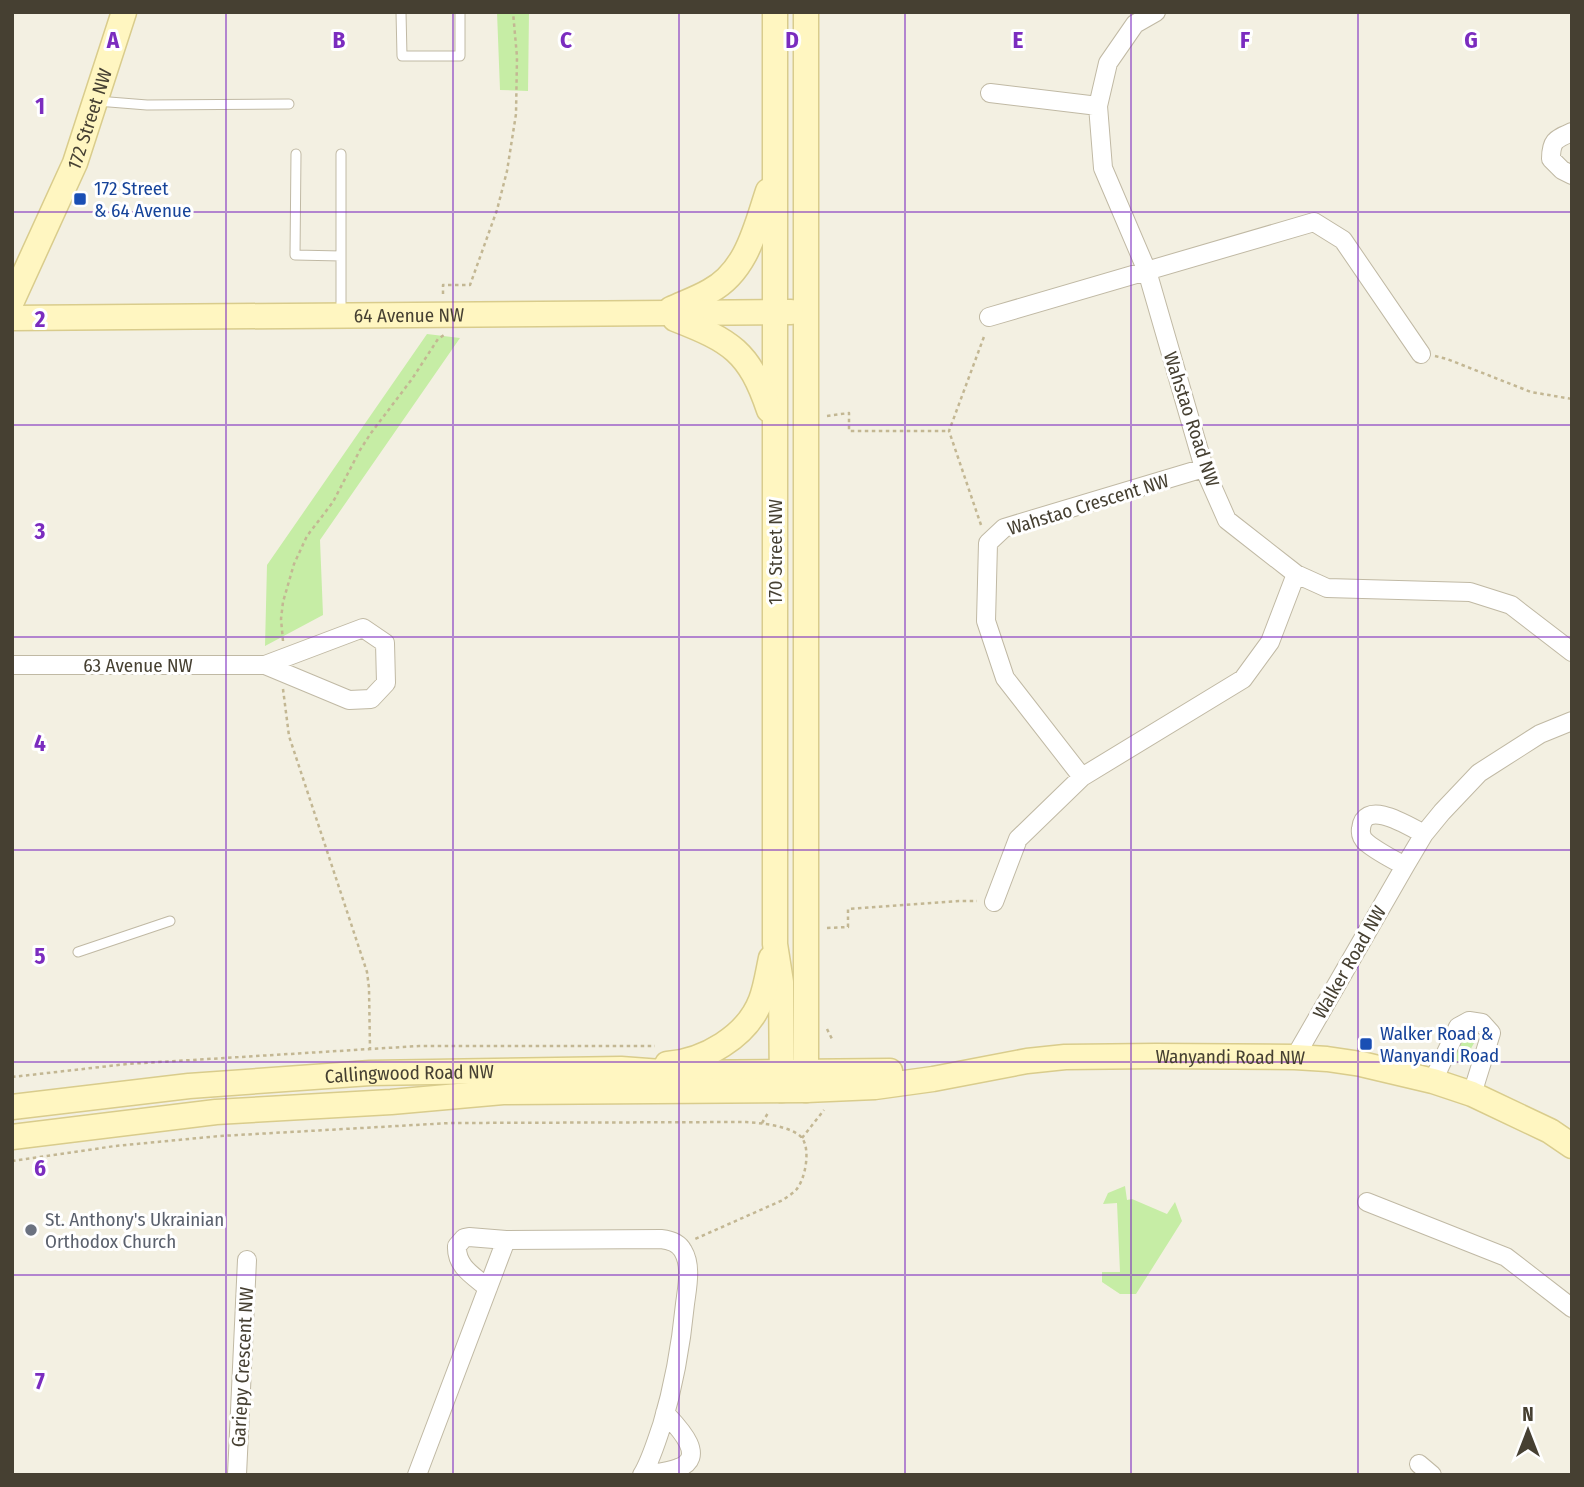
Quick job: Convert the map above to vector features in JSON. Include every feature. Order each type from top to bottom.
[{"type":"main road","name":"172 Street NW","points":[[12,301],[75,163],[124,12]]},
{"type":"main road","name":"170 Street NW","points":[[775,12],[775,944],[794,1081]]},
{"type":"main road","name":"170 Street NW","points":[[794,1081],[805,312],[806,12]]},
{"type":"main road","points":[[661,313],[711,291],[728,279],[740,264],[752,240],[775,173]]},
{"type":"main road","name":"64 Avenue NW","points":[[12,318],[805,312]]},
{"type":"main road","points":[[661,313],[709,332],[740,355],[762,388],[775,429]]},
{"type":"main road","points":[[621,1069],[674,1064],[711,1052],[737,1034],[761,1001],[775,944]]},
{"type":"main road","name":"Wanyandi Road NW","points":[[794,1081],[988,1061],[1027,1061],[1078,1056],[1327,1059],[1433,1081],[1472,1094],[1550,1131],[1572,1146]]},
{"type":"main road","name":"Callingwood Road NW","points":[[12,1107],[189,1086],[370,1073],[621,1069],[794,1081]]},
{"type":"main road","name":"Callingwood Road NW","points":[[12,1137],[216,1112],[391,1102],[503,1092],[794,1081]]},
{"type":"street","name":"Wahstao Road NW","points":[[1156,12],[1135,24],[1108,63],[1098,106],[1102,168],[1147,271],[1204,468],[1227,520],[1296,574],[1327,588],[1470,592],[1511,605],[1572,652]]},
{"type":"street","points":[[990,93],[1098,106]]},
{"type":"street","points":[[1572,132],[1557,138],[1551,147],[1552,159],[1562,170],[1572,175]]},
{"type":"street","points":[[989,317],[1314,222],[1343,240],[1421,354]]},
{"type":"street","name":"Wahstao Crescent NW","points":[[1082,777],[1005,678],[986,621],[988,543],[1004,528],[1204,468]]},
{"type":"street","points":[[994,902],[1018,839],[1082,777],[1242,679],[1270,642],[1296,574]]},
{"type":"street","name":"63 Avenue NW","points":[[12,665],[286,665],[363,628],[385,643],[386,683],[371,699],[349,699],[286,665]]},
{"type":"street","name":"Walker Road NW","points":[[1295,1057],[1424,834],[1442,812],[1479,773],[1539,734],[1572,722]]},
{"type":"street","points":[[1405,866],[1365,842],[1361,835],[1363,820],[1370,815],[1385,815],[1424,834]]},
{"type":"street","points":[[1433,1081],[1458,1027],[1469,1021],[1482,1023],[1491,1033],[1472,1094]]},
{"type":"street","points":[[1367,1202],[1506,1256],[1572,1308]]},
{"type":"street","points":[[488,1288],[461,1266],[457,1259],[457,1247],[464,1238],[661,1239],[668,1240],[683,1250],[687,1263],[686,1294],[678,1356],[665,1413],[643,1475]]},
{"type":"street","points":[[417,1475],[506,1240]]},
{"type":"street","name":"Gariepy Crescent NW","points":[[237,1475],[247,1260]]},
{"type":"street","points":[[643,1475],[678,1468],[688,1461],[691,1453],[689,1443],[665,1413]]},
{"type":"lane","points":[[401,12],[402,55],[460,56],[460,12]]},
{"type":"lane","points":[[95,101],[147,106],[289,104]]},
{"type":"lane","points":[[296,154],[295,256],[341,256]]},
{"type":"lane","points":[[341,154],[341,315]]},
{"type":"lane","points":[[78,952],[170,921]]},
{"type":"path","points":[[370,1049],[367,972],[289,736],[282,691],[286,665],[281,619],[283,602],[293,564],[307,536],[333,502],[371,433],[412,380],[438,338],[444,335],[443,285],[470,285],[497,211],[507,171],[516,101],[516,35],[513,12]]},
{"type":"path","points":[[988,543],[949,431],[989,317]]},
{"type":"path","points":[[1421,354],[1447,359],[1531,392],[1572,399]]},
{"type":"path","points":[[827,415],[849,413],[849,431],[949,431]]},
{"type":"path","points":[[827,928],[848,927],[848,909],[959,901],[994,902]]},
{"type":"path","points":[[827,1026],[833,1041]]},
{"type":"path","points":[[802,1138],[826,1108]]},
{"type":"path","points":[[762,1123],[768,1113]]},
{"type":"path","points":[[12,1161],[115,1146],[220,1136],[450,1123],[762,1123],[782,1128],[802,1138]]},
{"type":"path","points":[[679,1246],[783,1200],[799,1188],[805,1172],[806,1155],[802,1138]]},
{"type":"green space","points":[[497,12],[529,12],[528,91],[500,90]]},
{"type":"green space","points":[[427,334],[460,338],[320,540],[323,615],[265,646],[267,565]]},
{"type":"green space","points":[[1471,1030],[1478,1036],[1464,1061],[1455,1064],[1454,1057],[1465,1034]]},
{"type":"green space","points":[[1125,1186],[1127,1200],[1132,1199],[1167,1214],[1175,1202],[1182,1221],[1136,1294],[1120,1294],[1102,1282],[1102,1272],[1120,1272],[1117,1203],[1103,1204],[1108,1193]]},
{"type":"place","name":"172 Street & 64 Avenue","points":[[80,199]]},
{"type":"place","name":"Walker Road & Wanyandi Road","points":[[1366,1044]]},
{"type":"place","name":"St. Anthony's Ukrainian Orthodox Church","points":[[31,1230]]}]
